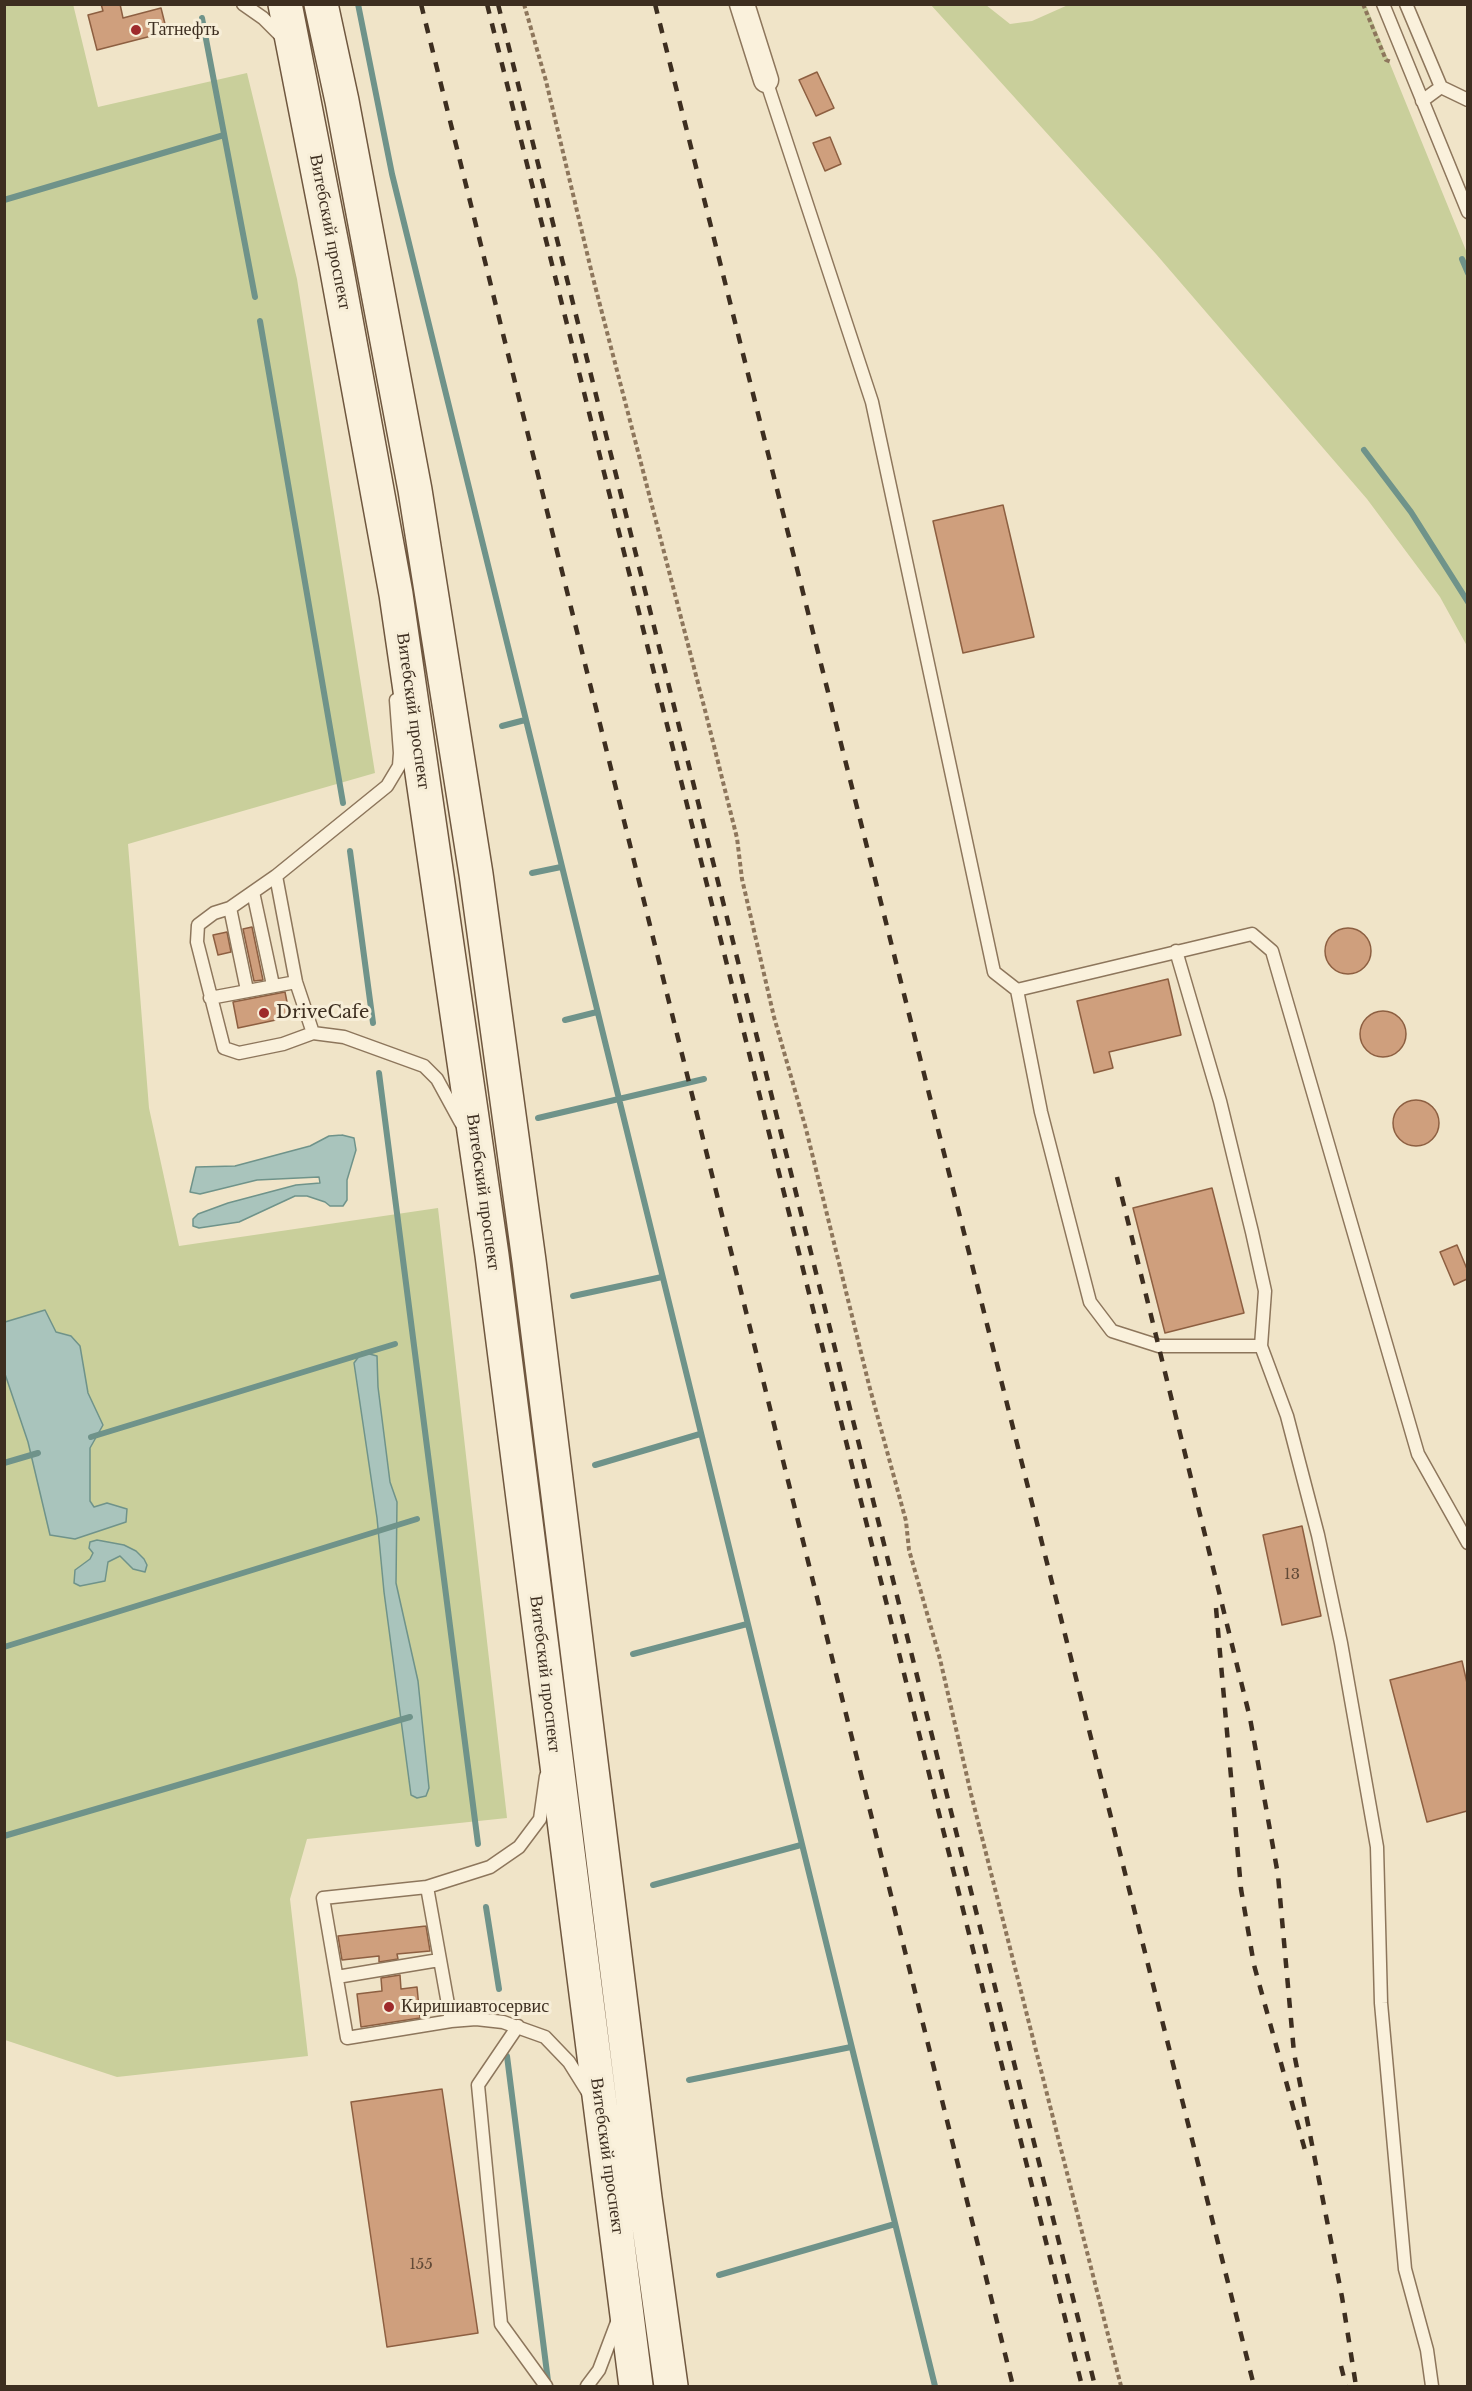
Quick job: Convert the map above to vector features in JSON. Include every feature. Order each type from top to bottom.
[{"type":"main road","name":"Витебский проспект","points":[[285,4],[396,594],[478,1153],[636,2386]]},
{"type":"main road","name":"Витебский проспект","points":[[321,4],[342,101],[415,490],[476,874],[532,1285],[645,2198],[671,2386]]},
{"type":"street","points":[[742,4],[766,80]]},
{"type":"lane","points":[[243,4],[263,18],[294,50]]},
{"type":"lane","points":[[1383,4],[1467,212]]},
{"type":"lane","points":[[1406,4],[1442,87],[1467,100]]},
{"type":"lane","points":[[766,80],[872,402],[994,972],[1017,990],[1041,1112],[1090,1302],[1112,1331],[1159,1346],[1261,1346]]},
{"type":"lane","points":[[1422,101],[1442,87]]},
{"type":"lane","points":[[396,594],[394,678],[400,753],[393,779],[378,795],[276,876],[230,908],[214,913],[198,925],[197,942],[224,1048],[239,1053],[283,1044],[313,1033],[344,1037],[424,1066],[437,1079],[478,1153]]},
{"type":"lane","points":[[276,876],[296,982],[313,1033]]},
{"type":"lane","points":[[253,892],[273,985]]},
{"type":"lane","points":[[230,908],[247,990]]},
{"type":"lane","points":[[1017,990],[1252,934],[1272,951],[1418,1454],[1467,1543]]},
{"type":"lane","points":[[1176,951],[1220,1101],[1265,1291],[1261,1346],[1287,1416],[1318,1535],[1341,1643],[1377,1847],[1381,2003],[1405,2269],[1426,2350],[1432,2386]]},
{"type":"lane","points":[[210,998],[296,982]]},
{"type":"lane","points":[[552,1733],[540,1819],[532,1833],[519,1847],[490,1867],[427,1887],[323,1898],[347,2038],[476,2019],[518,2026],[545,2037],[558,2049],[601,2115]]},
{"type":"lane","points":[[427,1887],[451,2021]]},
{"type":"lane","points":[[337,1977],[440,1960]]},
{"type":"lane","points":[[518,2026],[478,2085],[501,2324],[546,2386]]},
{"type":"lane","points":[[587,2386],[599,2370],[611,2333],[626,2302]]},
{"type":"path","points":[[524,4],[546,81],[593,278],[706,714],[737,838],[742,879],[774,1017],[804,1120],[869,1385],[906,1521],[909,1550],[941,1665],[971,1794],[1121,2386]]},
{"type":"green space","points":[[73,4],[98,107],[247,73],[297,279],[375,773],[128,844],[149,1108],[179,1246],[438,1208],[507,1818],[307,1839],[290,1899],[308,2056],[117,2077],[5,2040],[4,5]]},
{"type":"green space","points":[[931,5],[986,5],[1010,24],[1032,21],[1068,5],[1366,5],[1467,253],[1467,646],[1440,597],[1367,499],[1156,254]]},
{"type":"water","points":[[342,1135],[354,1138],[356,1150],[347,1180],[347,1200],[343,1206],[330,1206],[307,1196],[295,1196],[239,1222],[199,1228],[193,1226],[193,1219],[198,1214],[228,1203],[296,1185],[320,1183],[319,1177],[257,1180],[200,1194],[190,1192],[196,1167],[235,1166],[310,1146],[329,1136]]},
{"type":"water","points":[[45,1310],[56,1332],[71,1336],[80,1346],[88,1393],[103,1425],[90,1448],[90,1501],[94,1507],[107,1503],[127,1509],[126,1522],[75,1539],[50,1535],[28,1442],[5,1374],[5,1322]]},
{"type":"water","points":[[362,1352],[377,1356],[378,1387],[390,1482],[397,1502],[396,1583],[418,1681],[429,1788],[426,1796],[417,1798],[411,1795],[384,1592],[377,1518],[354,1363]]},
{"type":"water","points":[[97,1540],[124,1545],[136,1551],[147,1565],[145,1572],[133,1569],[120,1556],[108,1562],[105,1581],[80,1586],[74,1583],[75,1570],[90,1559],[93,1553],[89,1548],[90,1542]]},
{"type":"building","points":[[101,4],[120,4],[123,18],[161,8],[167,32],[97,50],[88,15],[103,11]]},
{"type":"building","points":[[817,72],[834,108],[816,116],[799,80]]},
{"type":"building","points":[[830,137],[841,164],[825,171],[813,143]]},
{"type":"building","points":[[1003,505],[1034,637],[963,653],[933,521]]},
{"type":"building","points":[[252,927],[263,980],[254,981],[243,929]]},
{"type":"building","points":[[1348,928],[1364,935],[1371,951],[1364,967],[1348,974],[1332,967],[1325,951],[1332,935]]},
{"type":"building","points":[[227,932],[231,952],[218,955],[213,935]]},
{"type":"building","points":[[1168,979],[1181,1035],[1109,1052],[1113,1068],[1094,1073],[1077,1001]]},
{"type":"building","points":[[285,992],[290,1017],[238,1028],[233,1002]]},
{"type":"building","points":[[1383,1011],[1399,1018],[1406,1034],[1399,1050],[1383,1057],[1367,1050],[1360,1034],[1367,1018]]},
{"type":"building","points":[[1416,1100],[1432,1107],[1439,1123],[1432,1139],[1416,1146],[1400,1139],[1393,1123],[1400,1107]]},
{"type":"building","points":[[1212,1188],[1244,1313],[1165,1333],[1133,1208]]},
{"type":"building","points":[[1457,1245],[1467,1269],[1467,1279],[1454,1285],[1440,1252]]},
{"type":"building","points":[[1302,1526],[1321,1616],[1282,1625],[1263,1535]]},
{"type":"building","points":[[1462,1661],[1467,1683],[1467,1811],[1427,1822],[1390,1680]]},
{"type":"building","points":[[426,1926],[430,1951],[397,1954],[398,1959],[379,1962],[379,1956],[342,1960],[338,1936]]},
{"type":"building","name":"Киришиавтосервис","points":[[400,1975],[401,1989],[417,1987],[420,2018],[361,2027],[357,1994],[382,1991],[381,1978]]},
{"type":"building","points":[[442,2089],[478,2333],[387,2347],[351,2102]]},
{"type":"waterway","points":[[358,4],[392,174],[935,2386]]},
{"type":"waterway","points":[[202,18],[255,297]]},
{"type":"waterway","points":[[4,200],[224,135]]},
{"type":"waterway","points":[[1462,259],[1468,273]]},
{"type":"waterway","points":[[260,321],[343,803]]},
{"type":"waterway","points":[[1364,450],[1411,512],[1468,602]]},
{"type":"waterway","points":[[502,726],[525,720]]},
{"type":"waterway","points":[[350,851],[373,1023]]},
{"type":"waterway","points":[[532,873],[561,867]]},
{"type":"waterway","points":[[565,1020],[597,1012]]},
{"type":"waterway","points":[[379,1073],[478,1844]]},
{"type":"waterway","points":[[538,1118],[704,1079]]},
{"type":"waterway","points":[[573,1296],[662,1277]]},
{"type":"waterway","points":[[91,1437],[395,1344]]},
{"type":"waterway","points":[[595,1465],[700,1434]]},
{"type":"waterway","points":[[4,1463],[38,1453]]},
{"type":"waterway","points":[[4,1647],[417,1519]]},
{"type":"waterway","points":[[633,1654],[747,1624]]},
{"type":"waterway","points":[[4,1836],[410,1717]]},
{"type":"waterway","points":[[653,1885],[801,1845]]},
{"type":"waterway","points":[[486,1907],[499,1989]]},
{"type":"waterway","points":[[689,2080],[851,2047]]},
{"type":"waterway","points":[[507,2056],[548,2381]]},
{"type":"waterway","points":[[719,2275],[895,2224]]},
{"type":"railway","points":[[421,4],[1013,2386]]},
{"type":"railway","points":[[487,4],[1082,2386]]},
{"type":"railway","points":[[498,4],[1095,2386]]},
{"type":"railway","points":[[655,4],[1254,2386]]},
{"type":"railway","points":[[1117,1177],[1250,1718],[1278,1875],[1294,2053],[1342,2297],[1356,2386]]},
{"type":"railway","points":[[1216,1608],[1241,1889],[1254,1965],[1306,2154]]},
{"type":"railway","points":[[1341,2366],[1346,2386]]},
{"type":"place","name":"Татнефть","points":[[136,30]]},
{"type":"place","name":"DriveCafe","points":[[264,1013]]},
{"type":"place","name":"Киришиавтосервис","points":[[389,2007]]}]
